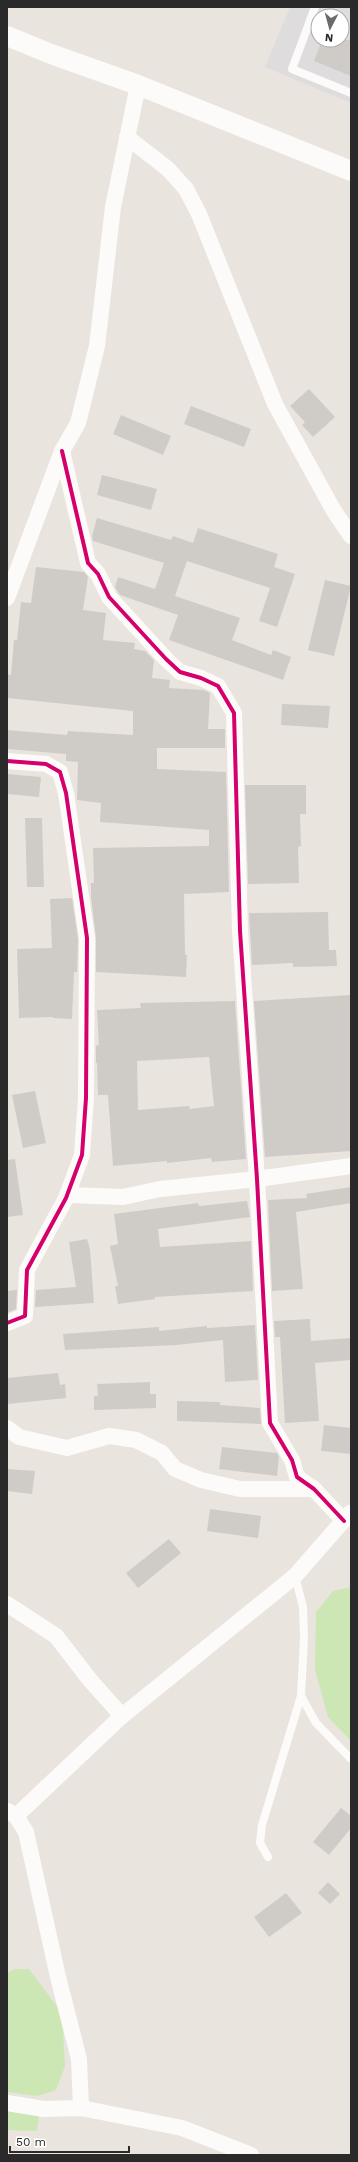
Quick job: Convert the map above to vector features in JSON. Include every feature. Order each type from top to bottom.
[{"type":"street","points":[[7,36],[51,54],[138,85],[351,171]]},
{"type":"street","points":[[7,598],[62,451],[78,423],[97,346],[113,207],[138,85]]},
{"type":"street","points":[[128,137],[168,169],[186,189],[199,214],[275,404],[334,511],[351,536]]},
{"type":"street","points":[[62,451],[88,562],[98,574],[109,597],[180,672],[201,678],[218,686],[234,713],[240,931],[257,1179],[270,1423],[292,1460],[297,1477],[314,1489],[347,1517],[295,1576],[122,1716],[11,1813],[26,1832],[58,1978],[79,2059],[81,2108]]},
{"type":"street","points":[[7,761],[46,764],[60,772],[66,793],[87,938],[86,1098],[82,1155],[68,1195],[27,1270],[25,1316],[7,1323]]},
{"type":"street","points":[[68,1195],[123,1197],[160,1189],[257,1179],[351,1166]]},
{"type":"street","points":[[7,1428],[19,1437],[67,1448],[109,1436],[136,1440],[162,1453],[175,1469],[201,1480],[240,1489],[314,1489]]},
{"type":"street","points":[[7,1604],[56,1636],[90,1680],[122,1716]]},
{"type":"street","points":[[7,2103],[44,2109],[81,2108],[182,2128],[251,2155]]},
{"type":"lane","points":[[315,7],[292,69],[351,93]]},
{"type":"lane","points":[[268,1857],[260,1843],[262,1825],[301,1696],[304,1637],[303,1615],[295,1576]]},
{"type":"lane","points":[[301,1696],[316,1723],[351,1759]]},
{"type":"shaded area","points":[[290,7],[351,7],[351,103],[265,67]]},
{"type":"green space","points":[[351,1587],[351,1741],[328,1717],[315,1669],[316,1612],[333,1591]]},
{"type":"green space","points":[[15,1969],[29,1969],[62,2013],[65,2066],[56,2090],[38,2096],[7,2092],[7,1973]]},
{"type":"green space","points":[[7,2111],[39,2115],[37,2131],[7,2130]]},
{"type":"building","points":[[351,40],[351,76],[314,61],[319,48],[350,48]]},
{"type":"building","points":[[309,389],[335,417],[313,437],[302,425],[305,422],[290,406]]},
{"type":"building","points":[[191,406],[251,429],[244,447],[184,424]]},
{"type":"building","points":[[121,415],[171,436],[163,455],[113,434]]},
{"type":"building","points":[[102,475],[157,489],[151,510],[97,495]]},
{"type":"building","points":[[97,518],[171,540],[173,536],[193,543],[198,528],[278,554],[274,567],[295,574],[277,627],[259,621],[270,588],[187,561],[175,596],[240,618],[232,640],[271,655],[273,650],[291,657],[283,680],[169,640],[178,615],[120,595],[115,587],[118,577],[155,589],[164,563],[93,541],[92,536]]},
{"type":"building","points":[[36,567],[84,572],[88,577],[83,610],[106,613],[103,640],[135,643],[134,649],[145,651],[154,660],[152,678],[170,680],[169,688],[204,690],[210,693],[208,729],[225,729],[225,748],[157,748],[157,769],[226,772],[229,892],[184,894],[185,955],[187,955],[186,977],[96,972],[96,938],[91,897],[91,883],[94,883],[93,848],[209,846],[209,830],[100,822],[101,803],[77,800],[78,762],[66,761],[66,754],[7,749],[7,730],[67,735],[68,731],[133,735],[133,711],[7,698],[7,674],[11,675],[14,640],[17,640],[21,602],[31,603]]},
{"type":"building","points":[[325,580],[351,586],[334,656],[308,650]]},
{"type":"building","points":[[282,704],[330,706],[328,728],[281,725]]},
{"type":"building","points":[[7,774],[41,777],[39,797],[7,794]]},
{"type":"building","points":[[245,785],[306,785],[306,814],[300,814],[301,846],[298,847],[299,883],[248,884]]},
{"type":"building","points":[[25,818],[42,818],[44,887],[27,887]]},
{"type":"building","points":[[72,898],[78,939],[77,972],[74,972],[72,1019],[53,1017],[19,1018],[17,949],[52,948],[50,899]]},
{"type":"building","points":[[328,912],[329,950],[336,950],[337,966],[293,967],[293,963],[252,965],[249,913]]},
{"type":"building","points":[[351,995],[351,1151],[265,1157],[254,1001]]},
{"type":"building","points":[[235,1001],[246,1159],[212,1162],[211,1158],[167,1163],[167,1161],[113,1166],[108,1095],[98,1095],[96,1063],[96,1046],[99,1045],[97,1010],[141,1008],[140,1003]],"holes":[[[209,1057],[214,1106],[190,1109],[189,1106],[138,1110],[137,1061]]]},
{"type":"building","points":[[35,1091],[46,1143],[23,1148],[12,1095]]},
{"type":"building","points":[[15,1159],[23,1215],[7,1217],[7,1160]]},
{"type":"building","points":[[351,1187],[351,1203],[296,1212],[303,1289],[272,1291],[268,1200],[307,1198],[306,1194]]},
{"type":"building","points":[[247,1201],[250,1217],[158,1229],[160,1247],[251,1241],[253,1291],[155,1297],[155,1299],[118,1304],[115,1286],[118,1286],[110,1246],[118,1244],[114,1214],[198,1203],[199,1206]]},
{"type":"building","points":[[87,1239],[90,1249],[94,1303],[35,1307],[36,1290],[76,1287],[69,1242]]},
{"type":"building","points":[[17,1290],[16,1309],[7,1313],[7,1291]]},
{"type":"building","points":[[310,1319],[311,1341],[351,1338],[351,1360],[315,1363],[319,1421],[285,1423],[280,1337],[275,1337],[274,1321]]},
{"type":"building","points":[[255,1325],[258,1380],[225,1382],[223,1340],[176,1345],[65,1350],[63,1334],[159,1327],[159,1331],[207,1326],[207,1328]]},
{"type":"building","points":[[58,1373],[60,1385],[65,1384],[66,1398],[7,1404],[7,1378]]},
{"type":"building","points":[[150,1382],[150,1394],[156,1394],[156,1408],[94,1410],[94,1396],[98,1396],[97,1384]]},
{"type":"building","points":[[177,1401],[220,1402],[220,1405],[260,1408],[261,1424],[177,1421]]},
{"type":"building","points":[[324,1425],[351,1428],[351,1454],[321,1451]]},
{"type":"building","points":[[222,1447],[277,1453],[279,1457],[277,1476],[219,1469]]},
{"type":"building","points":[[7,1469],[35,1471],[32,1494],[7,1491]]},
{"type":"building","points":[[210,1509],[261,1516],[258,1538],[207,1531]]},
{"type":"building","points":[[169,1539],[181,1553],[138,1588],[126,1573]]},
{"type":"building","points":[[341,1808],[351,1816],[351,1828],[329,1855],[313,1842]]},
{"type":"building","points":[[328,1882],[340,1894],[330,1904],[318,1893]]},
{"type":"building","points":[[286,1893],[302,1913],[269,1937],[254,1917]]},
{"type":"cycle path","points":[[62,451],[88,563],[98,574],[109,597],[166,659],[180,672],[201,678],[218,686],[234,713],[240,931],[257,1179],[270,1423],[292,1460],[297,1477],[314,1489],[344,1521]]},
{"type":"cycle path","points":[[7,761],[46,764],[60,772],[66,793],[87,938],[86,1098],[82,1155],[66,1198],[27,1270],[25,1316],[7,1323]]}]
